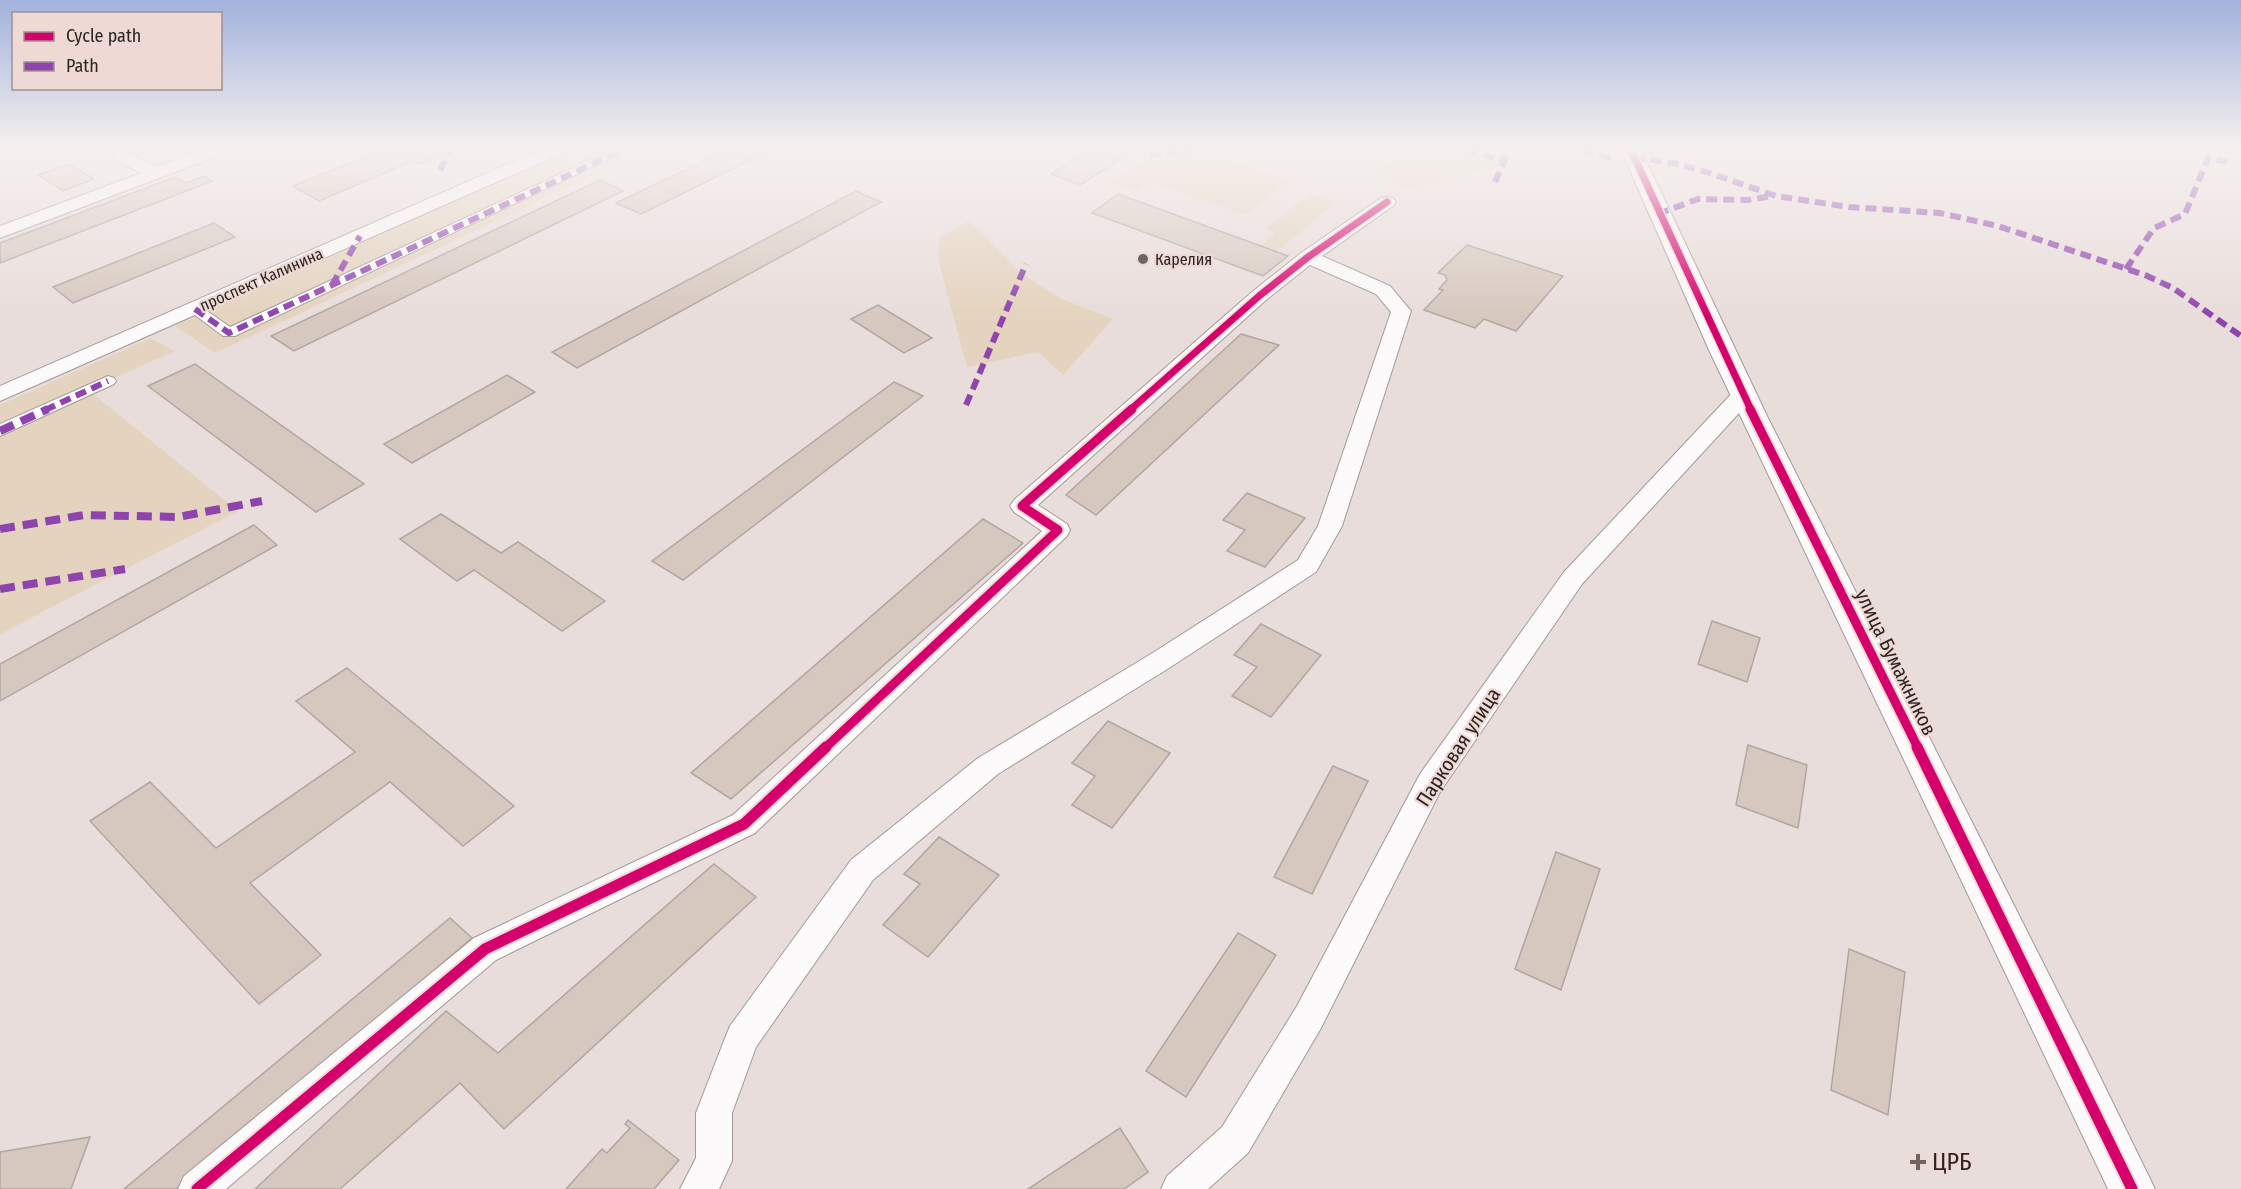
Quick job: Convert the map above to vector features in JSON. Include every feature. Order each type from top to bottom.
[{"type":"street","points":[[0,232],[71,205]]},
{"type":"street","name":"проспект Калинина","points":[[0,394],[429,205]]},
{"type":"street","points":[[195,309],[229,333],[503,205]]},
{"type":"street","points":[[197,1189],[485,949],[744,824],[1058,530],[1022,506],[1259,296],[1308,257],[1382,205]]},
{"type":"street","name":"улица Бумажников","points":[[1654,205],[1743,395],[2132,1189]]},
{"type":"street","points":[[699,1189],[714,1161],[714,1113],[742,1038],[862,870],[988,766],[1160,661],[1307,566],[1330,526],[1401,311],[1383,290],[1308,257]]},
{"type":"street","points":[[0,431],[108,381]]},
{"type":"street","name":"Парковая улица","points":[[1180,1189],[1235,1140],[1309,1017],[1430,783],[1573,578],[1743,395]]},
{"type":"shaded area","points":[[445,205],[529,205],[215,353],[175,326]]},
{"type":"shaded area","points":[[1218,205],[1257,205],[1245,215]]},
{"type":"shaded area","points":[[1295,205],[1332,205],[1276,252],[1261,246],[1276,233],[1266,229]]},
{"type":"shaded area","points":[[969,221],[1022,274],[1062,299],[1113,319],[1063,375],[1038,352],[967,367],[938,259],[940,237]]},
{"type":"shaded area","points":[[151,338],[174,351],[0,431],[0,405]]},
{"type":"shaded area","points":[[93,394],[238,511],[0,634],[0,437]]},
{"type":"building","points":[[99,205],[149,205],[0,263],[0,243]]},
{"type":"building","points":[[546,205],[593,205],[294,351],[271,336]]},
{"type":"building","points":[[622,205],[658,205],[641,214]]},
{"type":"building","points":[[829,205],[875,205],[577,368],[552,352]]},
{"type":"building","points":[[1102,205],[1149,205],[1288,256],[1263,276],[1092,213]]},
{"type":"building","points":[[214,223],[235,237],[73,303],[53,287]]},
{"type":"building","points":[[1467,245],[1563,276],[1516,331],[1484,319],[1475,328],[1424,310],[1443,290],[1439,289],[1447,280],[1445,275],[1438,273]]},
{"type":"building","points":[[878,305],[932,338],[904,353],[851,319]]},
{"type":"building","points":[[1241,334],[1279,345],[1096,515],[1066,495]]},
{"type":"building","points":[[195,364],[364,484],[316,512],[148,386]]},
{"type":"building","points":[[507,375],[535,392],[412,463],[384,444]]},
{"type":"building","points":[[894,382],[923,396],[683,580],[652,561]]},
{"type":"building","points":[[1247,493],[1305,518],[1265,567],[1227,551],[1245,530],[1223,520]]},
{"type":"building","points":[[441,514],[501,553],[518,542],[605,601],[562,631],[474,570],[457,581],[400,539]]},
{"type":"building","points":[[983,519],[1023,543],[731,799],[691,773]]},
{"type":"building","points":[[254,525],[277,545],[0,701],[0,664]]},
{"type":"building","points":[[1712,621],[1760,638],[1747,682],[1698,664]]},
{"type":"building","points":[[1261,624],[1321,655],[1271,717],[1232,696],[1257,667],[1234,655]]},
{"type":"building","points":[[347,668],[514,806],[463,846],[390,782],[250,883],[321,955],[259,1004],[90,821],[150,782],[216,848],[355,752],[296,701]]},
{"type":"building","points":[[1108,721],[1170,753],[1112,828],[1072,805],[1095,776],[1072,763]]},
{"type":"building","points":[[1748,745],[1807,765],[1798,828],[1736,805]]},
{"type":"building","points":[[1333,766],[1368,781],[1312,894],[1274,877]]},
{"type":"building","points":[[939,837],[999,875],[928,957],[883,925],[920,884],[904,874]]},
{"type":"building","points":[[1556,852],[1600,869],[1561,990],[1515,969]]},
{"type":"building","points":[[714,864],[756,897],[504,1129],[460,1083],[340,1189],[255,1189],[446,1011],[498,1053]]},
{"type":"building","points":[[450,918],[472,938],[176,1189],[124,1189]]},
{"type":"building","points":[[1238,933],[1276,955],[1186,1097],[1146,1071]]},
{"type":"building","points":[[1849,949],[1905,972],[1888,1115],[1831,1090]]},
{"type":"building","points":[[628,1120],[679,1160],[654,1189],[566,1189],[602,1149],[607,1153],[630,1128],[625,1124]]},
{"type":"building","points":[[1120,1128],[1148,1172],[1124,1189],[1028,1189]]},
{"type":"building","points":[[90,1137],[71,1189],[0,1189],[0,1152]]},
{"type":"marked path","points":[[195,309],[229,333],[503,205]]},
{"type":"marked path","points":[[1658,214],[1681,205]]},
{"type":"marked path","points":[[1839,205],[1940,213],[1998,226],[2145,275],[2173,288],[2241,336]]},
{"type":"marked path","points":[[2126,269],[2148,234],[2162,223],[2185,214],[2188,205]]},
{"type":"marked path","points":[[332,285],[360,236]]},
{"type":"marked path","points":[[966,405],[1026,264]]},
{"type":"marked path","points":[[0,431],[108,381]]},
{"type":"marked path","points":[[0,529],[84,515],[178,517],[262,501]]},
{"type":"marked path","points":[[0,589],[125,569]]},
{"type":"cycle path","points":[[197,1189],[485,949],[744,824],[1058,530],[1022,506],[1259,296],[1308,257],[1382,205]]},
{"type":"cycle path","points":[[1655,205],[1754,416],[2132,1189]]},
{"type":"place","name":"Карелия","points":[[1143,259]]},
{"type":"place","name":"ЦРБ","points":[[1918,1162]]}]
